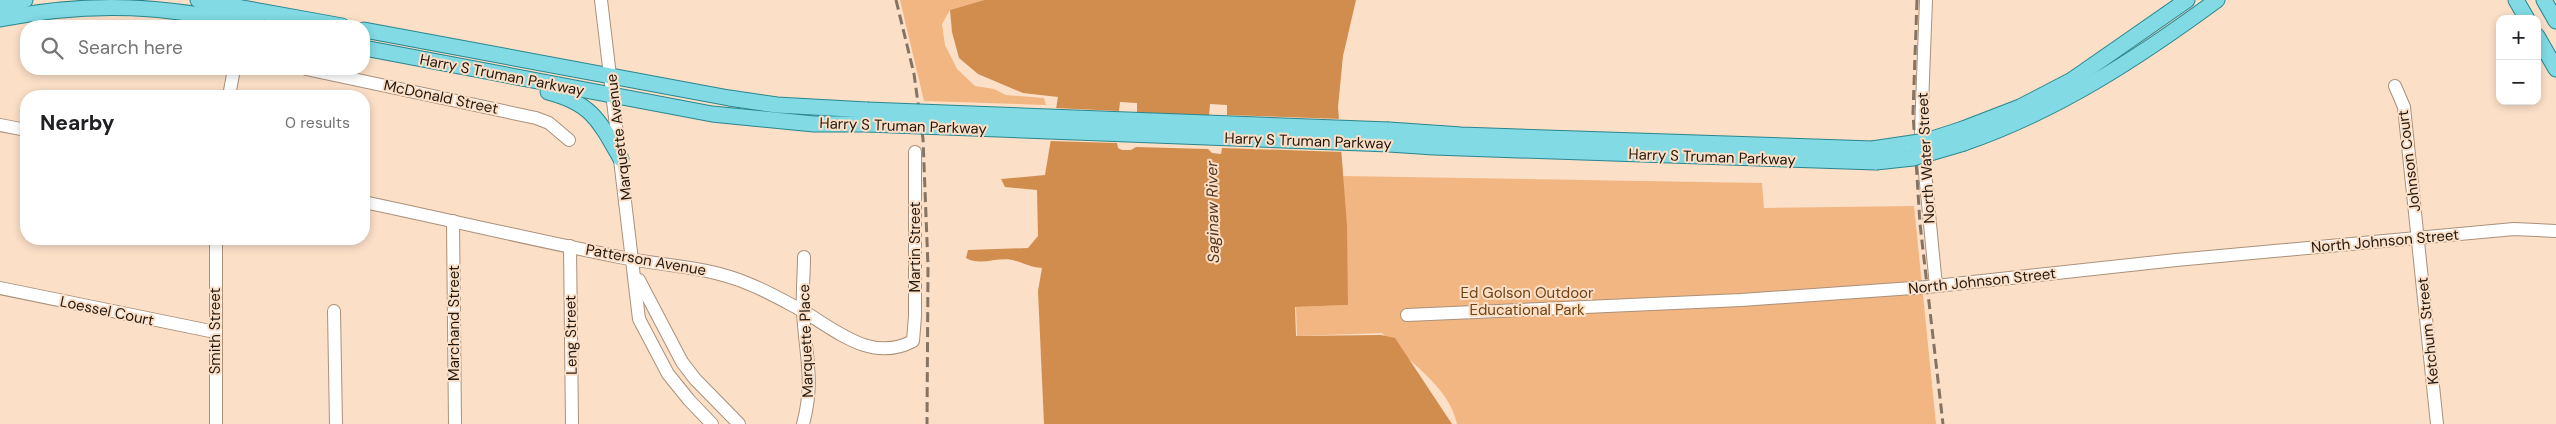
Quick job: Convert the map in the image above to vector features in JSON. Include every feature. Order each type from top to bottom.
[{"type":"main road","points":[[0,5],[25,0]]},
{"type":"main road","points":[[198,0],[309,20]]},
{"type":"main road","name":"Harry S Truman Parkway","points":[[1963,136],[2072,80],[2187,0]]},
{"type":"main road","name":"Harry S Truman Parkway","points":[[370,31],[612,78],[777,105],[867,117],[1389,137],[1461,135],[1874,155],[1926,141],[1963,136],[2020,122],[2094,84],[2217,0]]},
{"type":"main road","points":[[2516,0],[2525,15]]},
{"type":"main road","points":[[2544,0],[2556,21]]},
{"type":"main road","points":[[0,19],[70,6],[132,4],[184,10],[232,20]]},
{"type":"main road","points":[[2541,43],[2556,69]]},
{"type":"main road","name":"Harry S Truman Parkway","points":[[370,49],[514,78],[747,119],[814,124],[867,117]]},
{"type":"main road","points":[[514,78],[585,107],[599,120],[622,159]]},
{"type":"street","name":"Marquette Avenue","points":[[601,0],[634,259],[639,319],[668,374],[712,424]]},
{"type":"street","name":"North Water Street","points":[[1926,0],[1921,131],[1936,286]]},
{"type":"street","points":[[230,90],[233,75]]},
{"type":"street","name":"McDonald Street","points":[[334,75],[536,118],[549,123],[569,140]]},
{"type":"street","name":"Johnson Court","points":[[2395,86],[2404,107],[2418,238]]},
{"type":"street","points":[[0,124],[20,129]]},
{"type":"street","name":"Martin Street","points":[[913,341],[915,316],[915,152]]},
{"type":"street","name":"Patterson Avenue","points":[[370,203],[634,259],[707,270],[749,284],[803,312],[844,338],[863,345],[901,348],[913,341]]},
{"type":"street","name":"Marchand Street","points":[[453,221],[454,424]]},
{"type":"street","name":"North Johnson Street","points":[[1406,314],[1741,300],[1936,286],[2176,260],[2514,228],[2556,231]]},
{"type":"street","name":"Ketchum Street","points":[[2418,238],[2437,424]]},
{"type":"street","name":"Smith Street","points":[[216,245],[216,424]]},
{"type":"street","name":"Leng Street","points":[[570,246],[572,424]]},
{"type":"street","name":"Marquette Place","points":[[803,424],[809,405],[810,362],[803,312],[804,257]]},
{"type":"street","name":"Marquette Avenue","points":[[635,273],[682,362],[695,380],[740,424]]},
{"type":"street","name":"Loessel Court","points":[[0,288],[215,332]]},
{"type":"street","points":[[334,311],[336,424]]},
{"type":"green space","points":[[900,0],[984,0],[950,10],[942,24],[945,45],[957,69],[975,86],[994,89],[1006,95],[1044,98],[1046,105],[924,101]]},
{"type":"green space","name":"Ed Golson Outdoor Educational Park","points":[[1343,176],[1762,183],[1764,208],[1914,206],[1936,424],[1457,424],[1445,397],[1436,385],[1382,333],[1297,336],[1296,307],[1348,305]]},
{"type":"water","name":"Saginaw River","points":[[984,0],[1356,0],[1343,56],[1338,107],[1347,226],[1348,305],[1295,307],[1296,336],[1381,335],[1395,338],[1452,424],[1044,424],[1038,291],[1042,268],[1004,259],[978,261],[966,258],[968,250],[1028,248],[1038,236],[1037,190],[1005,187],[1001,179],[1045,175],[1058,97],[1023,93],[978,74],[959,58],[952,32],[950,10]]},
{"type":"pier","points":[[1120,102],[1137,103],[1137,113],[1209,116],[1210,104],[1227,105],[1227,115],[1341,119],[1344,152],[1222,148],[1221,154],[1212,153],[1208,149],[1136,147],[1131,150],[1122,150],[1118,148],[1117,143],[1048,141],[1054,108],[1119,111]]},
{"type":"railway","points":[[896,0],[914,74],[923,139],[928,267],[927,424]]},
{"type":"railway","points":[[1917,0],[1913,113],[1920,224],[1943,424]]}]
